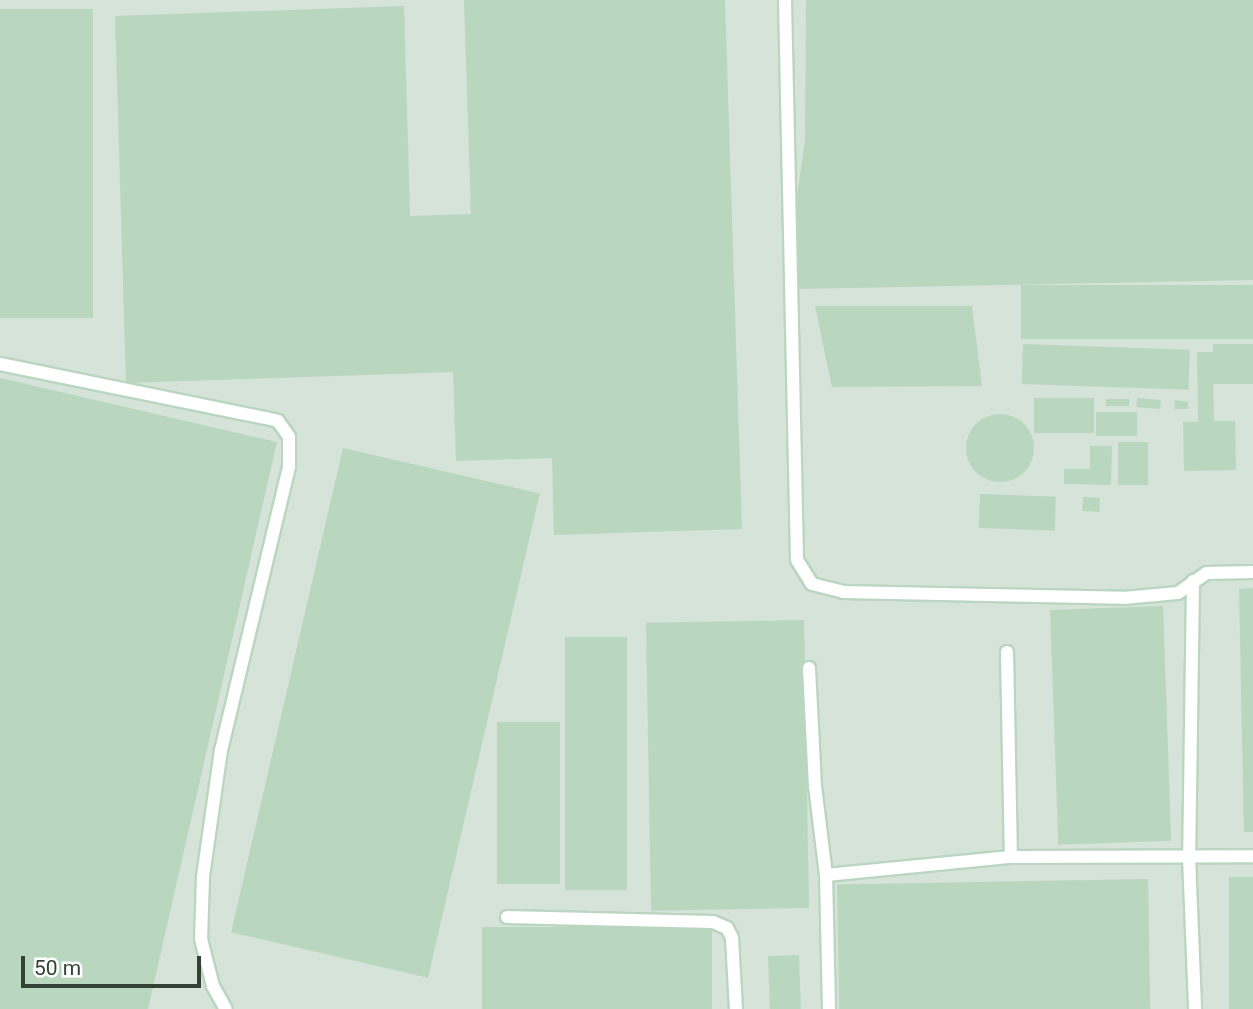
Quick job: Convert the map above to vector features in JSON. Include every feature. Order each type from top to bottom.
[{"type":"lane","points":[[785,0],[797,560],[812,584],[844,592],[1123,598],[1178,593],[1207,573],[1253,572]]},
{"type":"lane","points":[[0,364],[278,421],[289,437],[289,467],[220,750],[203,877],[201,939],[214,986],[226,1009]]},
{"type":"lane","points":[[1193,581],[1189,857],[1195,1009]]},
{"type":"lane","points":[[1007,652],[1011,857]]},
{"type":"lane","points":[[809,668],[815,786],[826,875],[829,1009]]},
{"type":"lane","points":[[826,875],[1011,857],[1253,856]]},
{"type":"lane","points":[[507,917],[713,922],[727,929],[732,938],[736,1009]]},
{"type":"shaded area","points":[[0,0],[1253,0],[1253,1009],[0,1009]]},
{"type":"building","points":[[464,0],[725,0],[742,529],[554,535],[552,458],[456,461],[453,372],[126,383],[115,16],[404,6],[410,216],[471,214]]},
{"type":"building","points":[[806,0],[1253,0],[1253,280],[797,289],[795,210],[805,140]]},
{"type":"building","points":[[0,9],[93,9],[93,318],[0,318]]},
{"type":"building","points":[[1021,285],[1253,285],[1253,339],[1021,339]]},
{"type":"building","points":[[815,306],[972,306],[982,386],[832,387]]},
{"type":"building","points":[[1023,344],[1190,350],[1189,390],[1022,384]]},
{"type":"building","points":[[1213,344],[1253,344],[1253,384],[1213,384]]},
{"type":"building","points":[[1197,352],[1213,352],[1214,421],[1235,421],[1236,470],[1184,471],[1183,422],[1198,422]]},
{"type":"building","points":[[0,378],[277,442],[148,1009],[0,1009]]},
{"type":"building","points":[[1034,398],[1094,398],[1094,433],[1034,433]]},
{"type":"building","points":[[1137,398],[1161,400],[1160,409],[1136,407]]},
{"type":"building","points":[[1106,399],[1129,399],[1129,406],[1106,406]]},
{"type":"building","points":[[1175,400],[1188,402],[1188,409],[1174,409]]},
{"type":"building","points":[[1096,412],[1137,412],[1137,436],[1096,436]]},
{"type":"building","points":[[1000,414],[1013,417],[1024,424],[1031,435],[1034,448],[1031,461],[1024,472],[1013,479],[1000,482],[987,479],[976,472],[969,461],[966,448],[969,435],[976,424],[987,417]]},
{"type":"building","points":[[1118,442],[1148,442],[1148,485],[1118,485]]},
{"type":"building","points":[[1090,446],[1112,446],[1111,485],[1064,484],[1064,469],[1090,469]]},
{"type":"building","points":[[343,448],[540,493],[428,978],[231,932]]},
{"type":"building","points":[[980,494],[1056,497],[1055,531],[979,528]]},
{"type":"building","points":[[1083,497],[1100,498],[1099,512],[1082,511]]},
{"type":"building","points":[[1253,588],[1253,832],[1244,832],[1239,589]]},
{"type":"building","points":[[1163,606],[1171,841],[1058,845],[1050,610]]},
{"type":"building","points":[[804,620],[809,908],[651,911],[646,623]]},
{"type":"building","points":[[565,637],[627,637],[627,890],[565,890]]},
{"type":"building","points":[[497,722],[560,722],[560,884],[497,884]]},
{"type":"building","points":[[1229,877],[1253,877],[1253,1009],[1229,1009]]},
{"type":"building","points":[[1148,879],[1150,1009],[839,1009],[837,884]]},
{"type":"building","points":[[482,927],[712,927],[712,1009],[482,1009]]},
{"type":"building","points":[[799,955],[801,1009],[770,1009],[768,956]]}]
